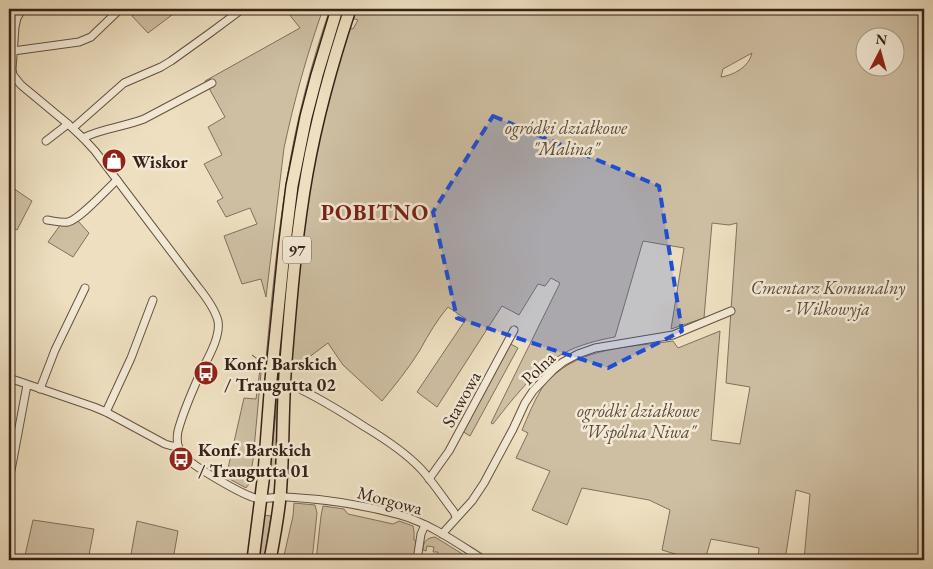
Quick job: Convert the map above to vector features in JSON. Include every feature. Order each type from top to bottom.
[{"type":"main road","name":"97","points":[[253,560],[261,498],[292,186],[308,109],[337,9]]},
{"type":"main road","name":"97","points":[[270,560],[280,497],[286,362],[303,196],[322,101],[350,9]]},
{"type":"street","points":[[12,51],[79,42],[91,37],[118,9]]},
{"type":"street","points":[[19,10],[12,51],[11,75],[21,86],[84,138],[207,299],[218,320],[217,337],[195,385],[179,428],[178,446],[184,457],[200,469],[244,494],[261,498]]},
{"type":"street","points":[[46,140],[70,126],[124,83],[171,61],[241,10]]},
{"type":"street","points":[[84,138],[102,130],[144,119],[212,83]]},
{"type":"street","points":[[47,220],[55,222],[69,221],[80,215],[117,180]]},
{"type":"street","points":[[40,389],[55,350],[85,288]]},
{"type":"street","points":[[106,412],[131,358],[153,300]]},
{"type":"street","name":"Polna","points":[[442,534],[472,501],[513,429],[525,403],[534,390],[563,362],[595,348],[673,335],[731,311]]},
{"type":"street","name":"Stawowa","points":[[429,479],[449,451],[514,330]]},
{"type":"street","points":[[9,378],[106,412],[165,444],[178,446]]},
{"type":"street","points":[[9,481],[28,385]]},
{"type":"street","points":[[302,390],[355,420],[410,458],[429,479],[456,517]]},
{"type":"street","name":"Morgowa","points":[[261,498],[280,497],[320,500],[400,515],[442,534],[484,560]]},
{"type":"street","points":[[417,560],[420,534],[425,525]]},
{"type":"highlighted area","points":[[493,116],[659,186],[682,331],[608,368],[457,318],[433,212]]},
{"type":"green space","points":[[139,9],[180,9],[148,33],[132,16]]},
{"type":"green space","points":[[285,9],[323,9],[301,78],[284,148],[266,297],[261,279],[242,284],[224,236],[257,224],[250,208],[226,217],[217,201],[223,198],[204,164],[222,155],[208,127],[225,117],[205,81],[300,28]]},
{"type":"green space","points":[[330,9],[334,9],[318,56],[270,358],[266,358],[283,201],[291,157],[305,93]]},
{"type":"green space","points":[[342,9],[346,9],[334,45],[282,360],[278,359],[297,185],[311,116]]},
{"type":"green space","points":[[355,9],[924,9],[924,560],[804,560],[810,494],[796,490],[785,560],[758,560],[759,548],[711,539],[705,560],[695,560],[662,550],[670,510],[649,500],[582,488],[567,525],[532,510],[550,471],[516,458],[528,433],[522,430],[536,398],[550,379],[562,368],[591,354],[624,347],[673,341],[678,348],[720,331],[711,440],[740,444],[750,387],[726,383],[737,223],[729,225],[712,223],[704,318],[671,329],[684,248],[643,241],[615,337],[582,345],[554,359],[525,385],[493,424],[491,423],[560,283],[551,278],[545,286],[538,284],[519,315],[502,306],[437,407],[417,392],[466,319],[448,307],[402,376],[382,401],[343,365],[328,343],[297,366],[297,361],[290,360],[311,173],[325,110],[348,28],[353,29],[358,20],[352,18]],"holes":[[[752,53],[740,70],[721,77],[723,69]]]},
{"type":"green space","points":[[10,186],[32,201],[17,230],[9,225]]},
{"type":"green space","points":[[78,221],[89,233],[73,257],[48,242],[61,224]]},
{"type":"green space","points":[[509,343],[518,348],[470,436],[462,431]]},
{"type":"green space","points":[[252,355],[262,362],[253,460],[249,484],[246,488],[226,477],[244,398],[256,399],[261,362]]},
{"type":"green space","points":[[277,367],[281,367],[277,478],[269,477],[276,412]]},
{"type":"green space","points":[[294,503],[315,505],[317,513],[312,560],[283,560]]},
{"type":"green space","points":[[323,506],[344,509],[348,514],[393,524],[399,521],[413,526],[414,540],[416,541],[414,560],[316,560]]},
{"type":"green space","points":[[263,515],[271,516],[264,560],[258,560]]},
{"type":"green space","points":[[33,520],[94,529],[88,560],[24,560]]},
{"type":"green space","points":[[137,521],[178,531],[173,560],[130,560]]},
{"type":"green space","points":[[435,537],[464,555],[463,560],[437,560],[438,552],[433,552],[434,547],[427,546],[426,551],[423,550],[426,540]]},
{"type":"place","name":"Wiskor","points":[[114,161]]},
{"type":"place","name":"Konf. Barskich / Traugutta 02","points":[[206,373]]},
{"type":"place","name":"Konf. Barskich / Traugutta 01","points":[[181,459]]},
{"type":"district","name":"POBITNO","points":[[375,212]]},
{"type":"park label","name":"ogródki działkowe \"Malina\"","points":[[566,137]]},
{"type":"park label","name":"Cmentarz Komunalny - Wilkowyja","points":[[828,297]]},
{"type":"park label","name":"ogródki działkowe \"Wspólna Niwa\"","points":[[638,420]]}]
